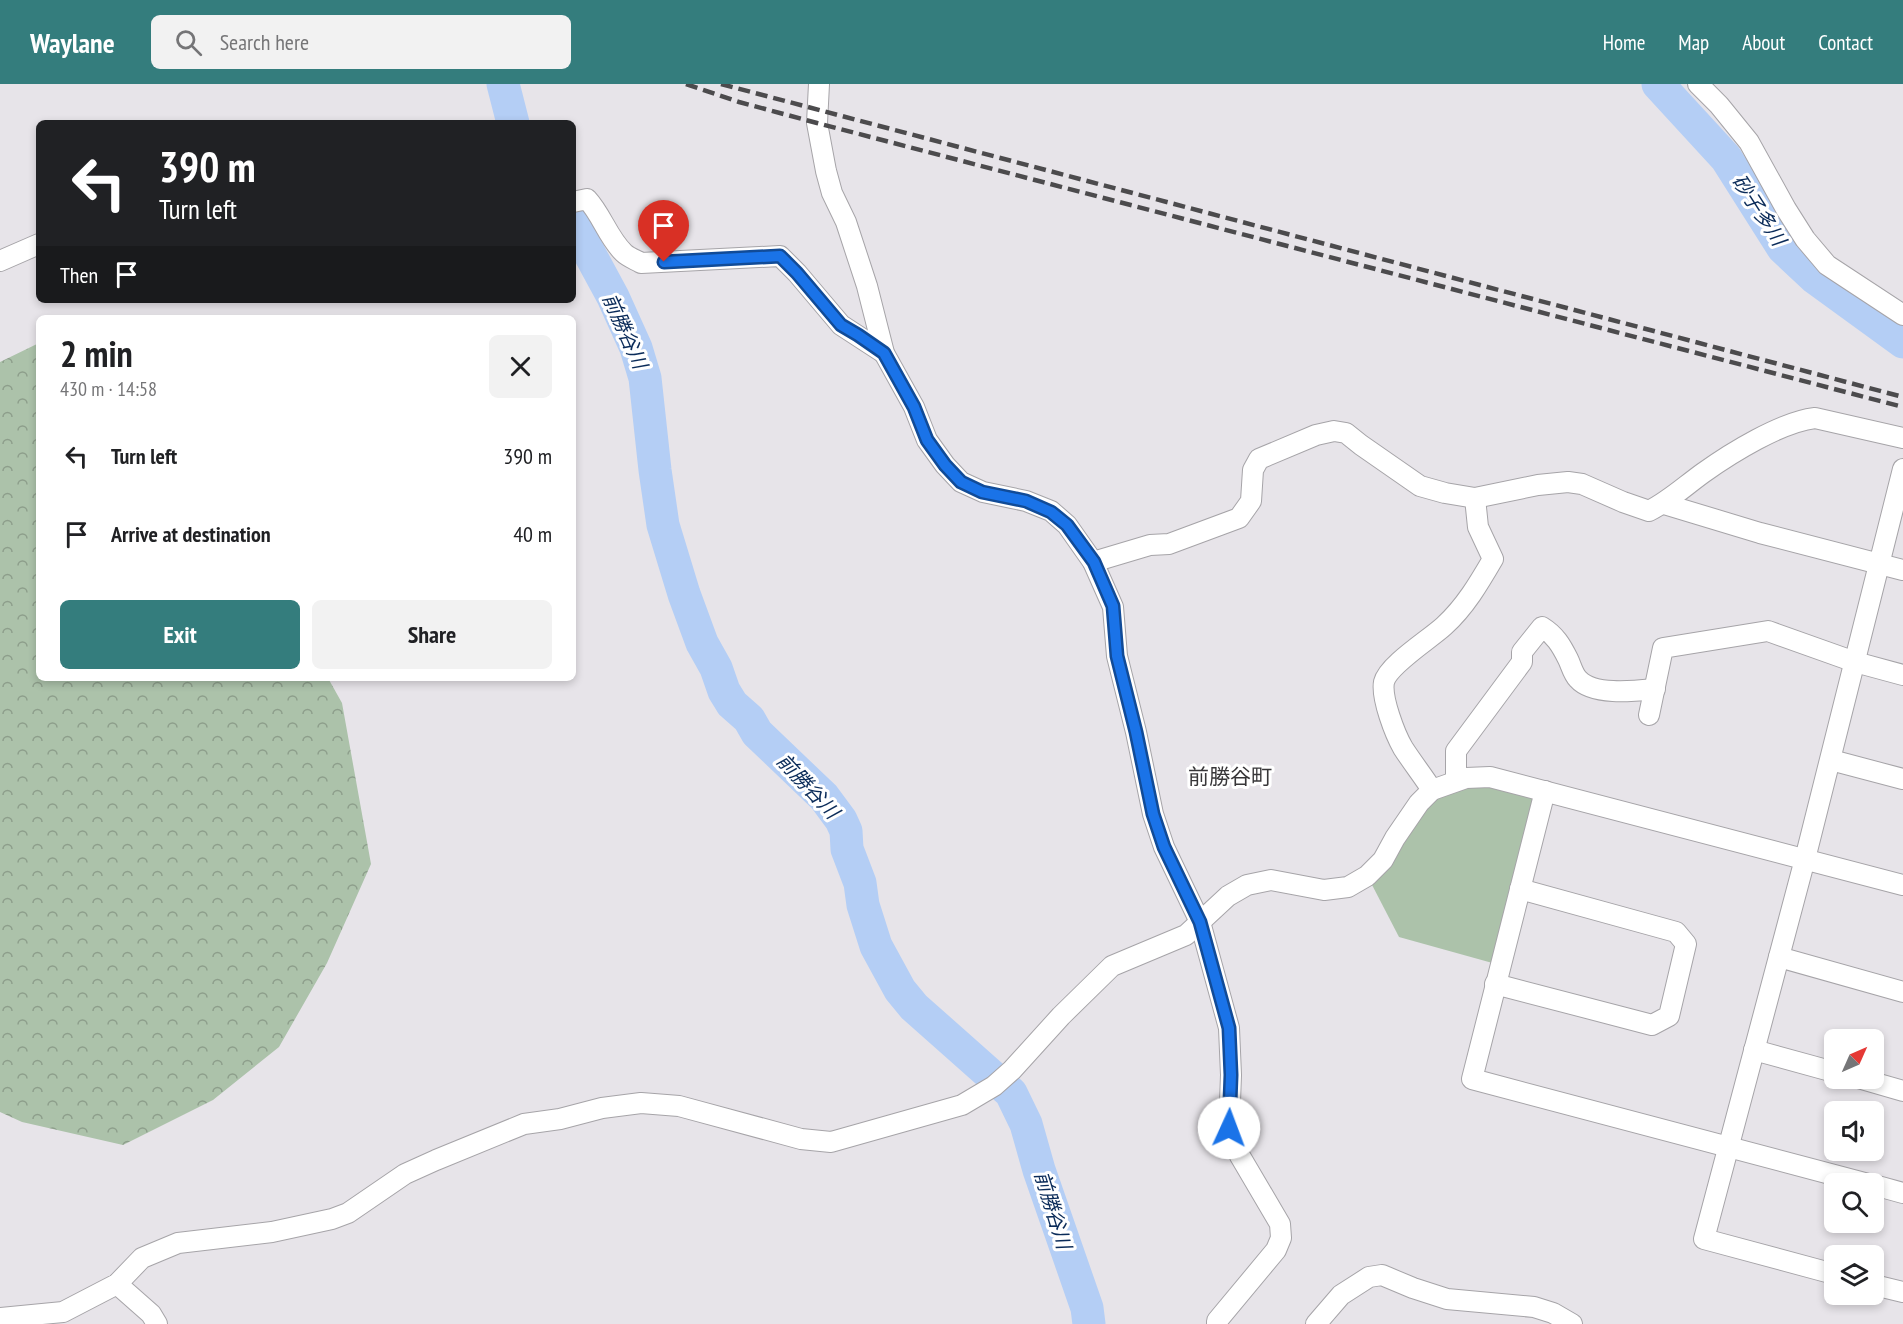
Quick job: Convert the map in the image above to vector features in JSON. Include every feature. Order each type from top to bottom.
[{"type":"street","points":[[819,84],[816,123],[832,193],[846,222],[867,286],[884,353],[914,407],[927,440],[961,482],[982,492],[1026,501],[1051,512],[1067,525],[1094,562],[1113,606],[1117,656],[1153,814],[1164,847],[1200,922],[1229,1028],[1231,1075],[1229,1128],[1240,1156],[1280,1224],[1281,1238],[1276,1250],[1217,1321],[1217,1324]]},
{"type":"street","points":[[1698,84],[1719,105],[1749,142],[1805,239],[1827,265],[1903,315]]},
{"type":"street","points":[[576,201],[587,199],[596,208],[624,254],[641,263],[780,256],[841,325],[884,353]]},
{"type":"street","points":[[0,261],[36,245]]},
{"type":"street","points":[[1094,562],[1150,545],[1169,544],[1239,518],[1251,501],[1253,470],[1259,459],[1316,435],[1334,431],[1346,433],[1361,446],[1420,486],[1445,493],[1475,498],[1538,485],[1568,482],[1582,484],[1649,511],[1664,504],[1713,466],[1784,426],[1801,420],[1815,418],[1903,438]]},
{"type":"street","points":[[1824,1271],[1704,1239],[1831,760],[1903,469]]},
{"type":"street","points":[[1432,790],[1402,746],[1386,705],[1383,684],[1386,675],[1399,662],[1445,626],[1462,607],[1493,559],[1479,527],[1475,498]]},
{"type":"street","points":[[1664,504],[1760,533],[1903,570]]},
{"type":"street","points":[[1456,781],[1456,751],[1522,662],[1522,651],[1542,627],[1553,633],[1577,678],[1584,685],[1620,693],[1655,689]]},
{"type":"street","points":[[1649,715],[1663,648],[1768,631],[1855,662],[1903,675]]},
{"type":"street","points":[[1831,760],[1903,779]]},
{"type":"street","points":[[0,1318],[63,1312],[117,1284],[142,1258],[178,1243],[272,1232],[332,1219],[348,1213],[405,1174],[524,1124],[560,1119],[602,1108],[640,1103],[679,1106],[801,1139],[831,1142],[962,1105],[994,1086],[1012,1070],[1061,1016],[1112,966],[1186,935],[1228,896],[1247,885],[1270,880],[1324,890],[1348,887],[1367,876],[1383,860],[1419,803],[1432,790],[1466,778],[1490,777],[1903,885]]},
{"type":"street","points":[[1545,791],[1472,1079],[1829,1173]]},
{"type":"street","points":[[1495,984],[1652,1025],[1669,1016],[1686,944],[1676,932],[1520,889]]},
{"type":"street","points":[[1779,957],[1903,992]]},
{"type":"street","points":[[1754,1050],[1824,1069]]},
{"type":"street","points":[[1884,1086],[1903,1091]]},
{"type":"street","points":[[1884,1188],[1903,1193]]},
{"type":"street","points":[[1316,1324],[1341,1295],[1369,1277],[1382,1275],[1447,1299],[1534,1307],[1553,1313],[1572,1324]]},
{"type":"street","points":[[117,1284],[151,1314],[157,1324]]},
{"type":"street","points":[[1884,1287],[1903,1292]]},
{"type":"green space","points":[[36,344],[36,681],[330,681],[342,703],[371,864],[327,963],[279,1047],[213,1100],[123,1145],[22,1122],[0,1112],[0,362]]},
{"type":"green space","points":[[1468,781],[1552,800],[1496,964],[1399,937],[1370,881],[1424,803]]},
{"type":"waterway","name":"前勝谷川","points":[[503,84],[512,120]]},
{"type":"waterway","name":"砂子多川","points":[[1658,84],[1726,158],[1783,248],[1815,278],[1903,342]]},
{"type":"waterway","name":"前勝谷川","points":[[576,229],[613,297],[636,348],[645,378],[663,525],[702,643],[716,668],[724,691],[732,704],[749,719],[757,733],[824,797],[841,820],[846,831],[847,849],[860,883],[863,905],[876,946],[900,990],[914,1007],[1011,1093],[1026,1124],[1039,1170],[1087,1308],[1089,1324]]},
{"type":"railway","points":[[686,84],[739,102],[817,123],[1903,407]]},
{"type":"railway","points":[[721,84],[1903,397]]},
{"type":"district","name":"前勝谷町","points":[[1230,776]]},
{"type":"route","points":[[664,262],[780,256],[841,325],[884,353],[914,407],[927,440],[961,482],[982,492],[1026,501],[1051,512],[1067,525],[1094,562],[1113,606],[1117,656],[1153,814],[1164,847],[1200,922],[1221,993],[1229,1028],[1231,1075],[1229,1128]]}]
